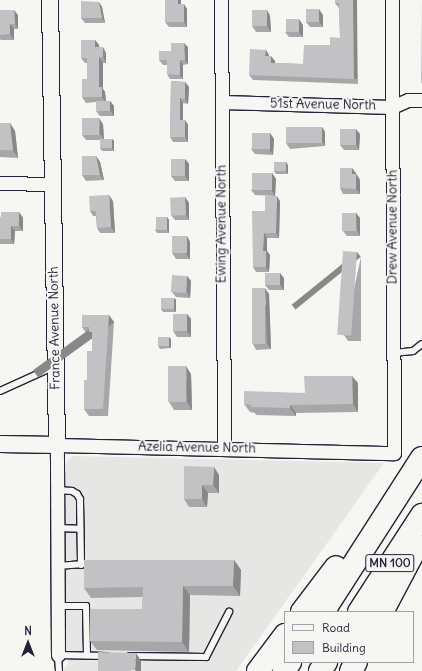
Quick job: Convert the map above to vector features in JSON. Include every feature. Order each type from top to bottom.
[{"type":"highway","name":"MN 100","points":[[323,611],[422,458]]},
{"type":"highway","name":"MN 100","points":[[359,611],[422,515]]},
{"type":"highway","points":[[303,611],[348,551],[381,521]]},
{"type":"highway","points":[[383,611],[422,538]]},
{"type":"highway","points":[[258,671],[284,636]]},
{"type":"street","name":"France Avenue North","points":[[50,0],[57,445],[58,655]]},
{"type":"street","name":"Ewing Avenue North","points":[[221,0],[224,449]]},
{"type":"street","name":"Drew Avenue North","points":[[392,0],[394,453]]},
{"type":"street","name":"51st Avenue North","points":[[222,102],[392,107],[408,100],[422,100]]},
{"type":"street","points":[[0,183],[52,184]]},
{"type":"street","name":"Azelia Avenue North","points":[[0,444],[394,453]]},
{"type":"lane","points":[[394,353],[413,351],[422,344]]},
{"type":"lane","points":[[0,391],[55,365]]},
{"type":"lane","points":[[57,490],[77,494],[80,500],[81,565]]},
{"type":"lane","points":[[57,528],[80,529]]},
{"type":"lane","points":[[57,566],[95,564]]},
{"type":"lane","points":[[58,606],[86,606],[87,655]]},
{"type":"lane","points":[[119,656],[206,657],[229,612]]},
{"type":"lane","points":[[59,671],[58,655],[111,656]]},
{"type":"shaded area","points":[[72,456],[384,463],[236,671],[62,671],[68,664],[65,641],[63,466]]},
{"type":"building","points":[[165,0],[178,0],[178,4],[184,4],[184,22],[165,22]]},
{"type":"building","points":[[335,0],[353,0],[354,79],[249,75],[250,49],[266,50],[265,56],[271,56],[271,63],[303,64],[304,45],[330,45],[330,37],[340,38],[339,3],[335,3]]},
{"type":"building","points":[[422,0],[422,83],[421,83]]},
{"type":"building","points":[[81,1],[99,2],[102,18],[81,18]]},
{"type":"building","points":[[306,9],[319,9],[319,22],[306,22]]},
{"type":"building","points":[[0,10],[14,10],[15,24],[10,24],[10,34],[0,35]]},
{"type":"building","points":[[252,10],[267,10],[267,26],[252,26]]},
{"type":"building","points":[[286,19],[299,19],[299,32],[286,32]]},
{"type":"building","points":[[81,40],[95,40],[95,47],[103,47],[103,57],[99,57],[99,87],[102,87],[102,97],[82,97],[82,79],[87,79],[87,58],[81,58]]},
{"type":"building","points":[[171,43],[184,43],[185,60],[180,60],[180,75],[167,74],[167,60],[159,60],[159,51],[171,51]]},
{"type":"building","points":[[171,81],[185,82],[185,99],[180,98],[180,120],[185,120],[185,137],[170,137]]},
{"type":"building","points":[[96,101],[110,101],[110,111],[96,111]]},
{"type":"building","points":[[82,118],[99,118],[99,135],[82,135]]},
{"type":"building","points":[[0,123],[10,123],[13,150],[0,150]]},
{"type":"building","points":[[286,127],[322,127],[322,143],[286,143]]},
{"type":"building","points":[[340,129],[356,129],[356,145],[340,145]]},
{"type":"building","points":[[252,133],[270,133],[270,149],[252,149]]},
{"type":"building","points":[[100,139],[112,139],[112,148],[100,148]]},
{"type":"building","points":[[82,156],[96,156],[100,175],[82,175]]},
{"type":"building","points":[[171,159],[185,159],[185,176],[171,176]]},
{"type":"building","points":[[274,162],[286,162],[286,171],[274,171]]},
{"type":"building","points":[[340,168],[352,168],[352,174],[356,174],[356,189],[340,188]]},
{"type":"building","points":[[252,173],[272,173],[272,190],[252,190]]},
{"type":"building","points":[[109,195],[111,227],[97,228],[96,211],[90,211],[89,196]]},
{"type":"building","points":[[265,196],[277,196],[276,233],[264,233],[263,251],[266,251],[266,267],[253,267],[252,211],[265,211]]},
{"type":"building","points":[[185,197],[186,215],[171,216],[170,198]]},
{"type":"building","points":[[1,212],[19,212],[19,226],[11,226],[11,239],[0,239]]},
{"type":"building","points":[[342,213],[356,213],[356,231],[342,231]]},
{"type":"building","points":[[156,217],[167,217],[167,230],[156,230]]},
{"type":"building","points":[[172,236],[187,236],[187,253],[172,253]]},
{"type":"building","points":[[343,251],[357,252],[351,336],[337,335]]},
{"type":"building","points":[[265,273],[280,273],[280,285],[265,285]]},
{"type":"building","points":[[172,275],[187,276],[186,293],[171,292]]},
{"type":"building","points":[[252,288],[265,288],[265,344],[252,344]]},
{"type":"building","points":[[161,298],[174,298],[174,309],[161,309]]},
{"type":"building","points":[[173,314],[187,314],[187,331],[173,331]]},
{"type":"building","points":[[82,315],[109,315],[103,409],[84,409],[84,380],[87,380],[87,351],[92,351],[92,332],[89,332],[89,327],[82,327]]},
{"type":"building","points":[[158,337],[169,337],[169,346],[158,346]]},
{"type":"building","points":[[168,366],[186,366],[186,402],[168,402]]},
{"type":"building","points":[[304,376],[352,376],[353,404],[290,405],[290,408],[251,407],[251,405],[244,404],[244,391],[305,393]]},
{"type":"building","points":[[184,466],[214,467],[213,485],[202,485],[202,499],[184,499]]},
{"type":"building","points":[[84,560],[234,560],[233,586],[183,586],[182,642],[90,641],[90,609],[142,609],[143,587],[84,588]]},
{"type":"building","points":[[98,652],[136,653],[135,670],[98,671]]}]
